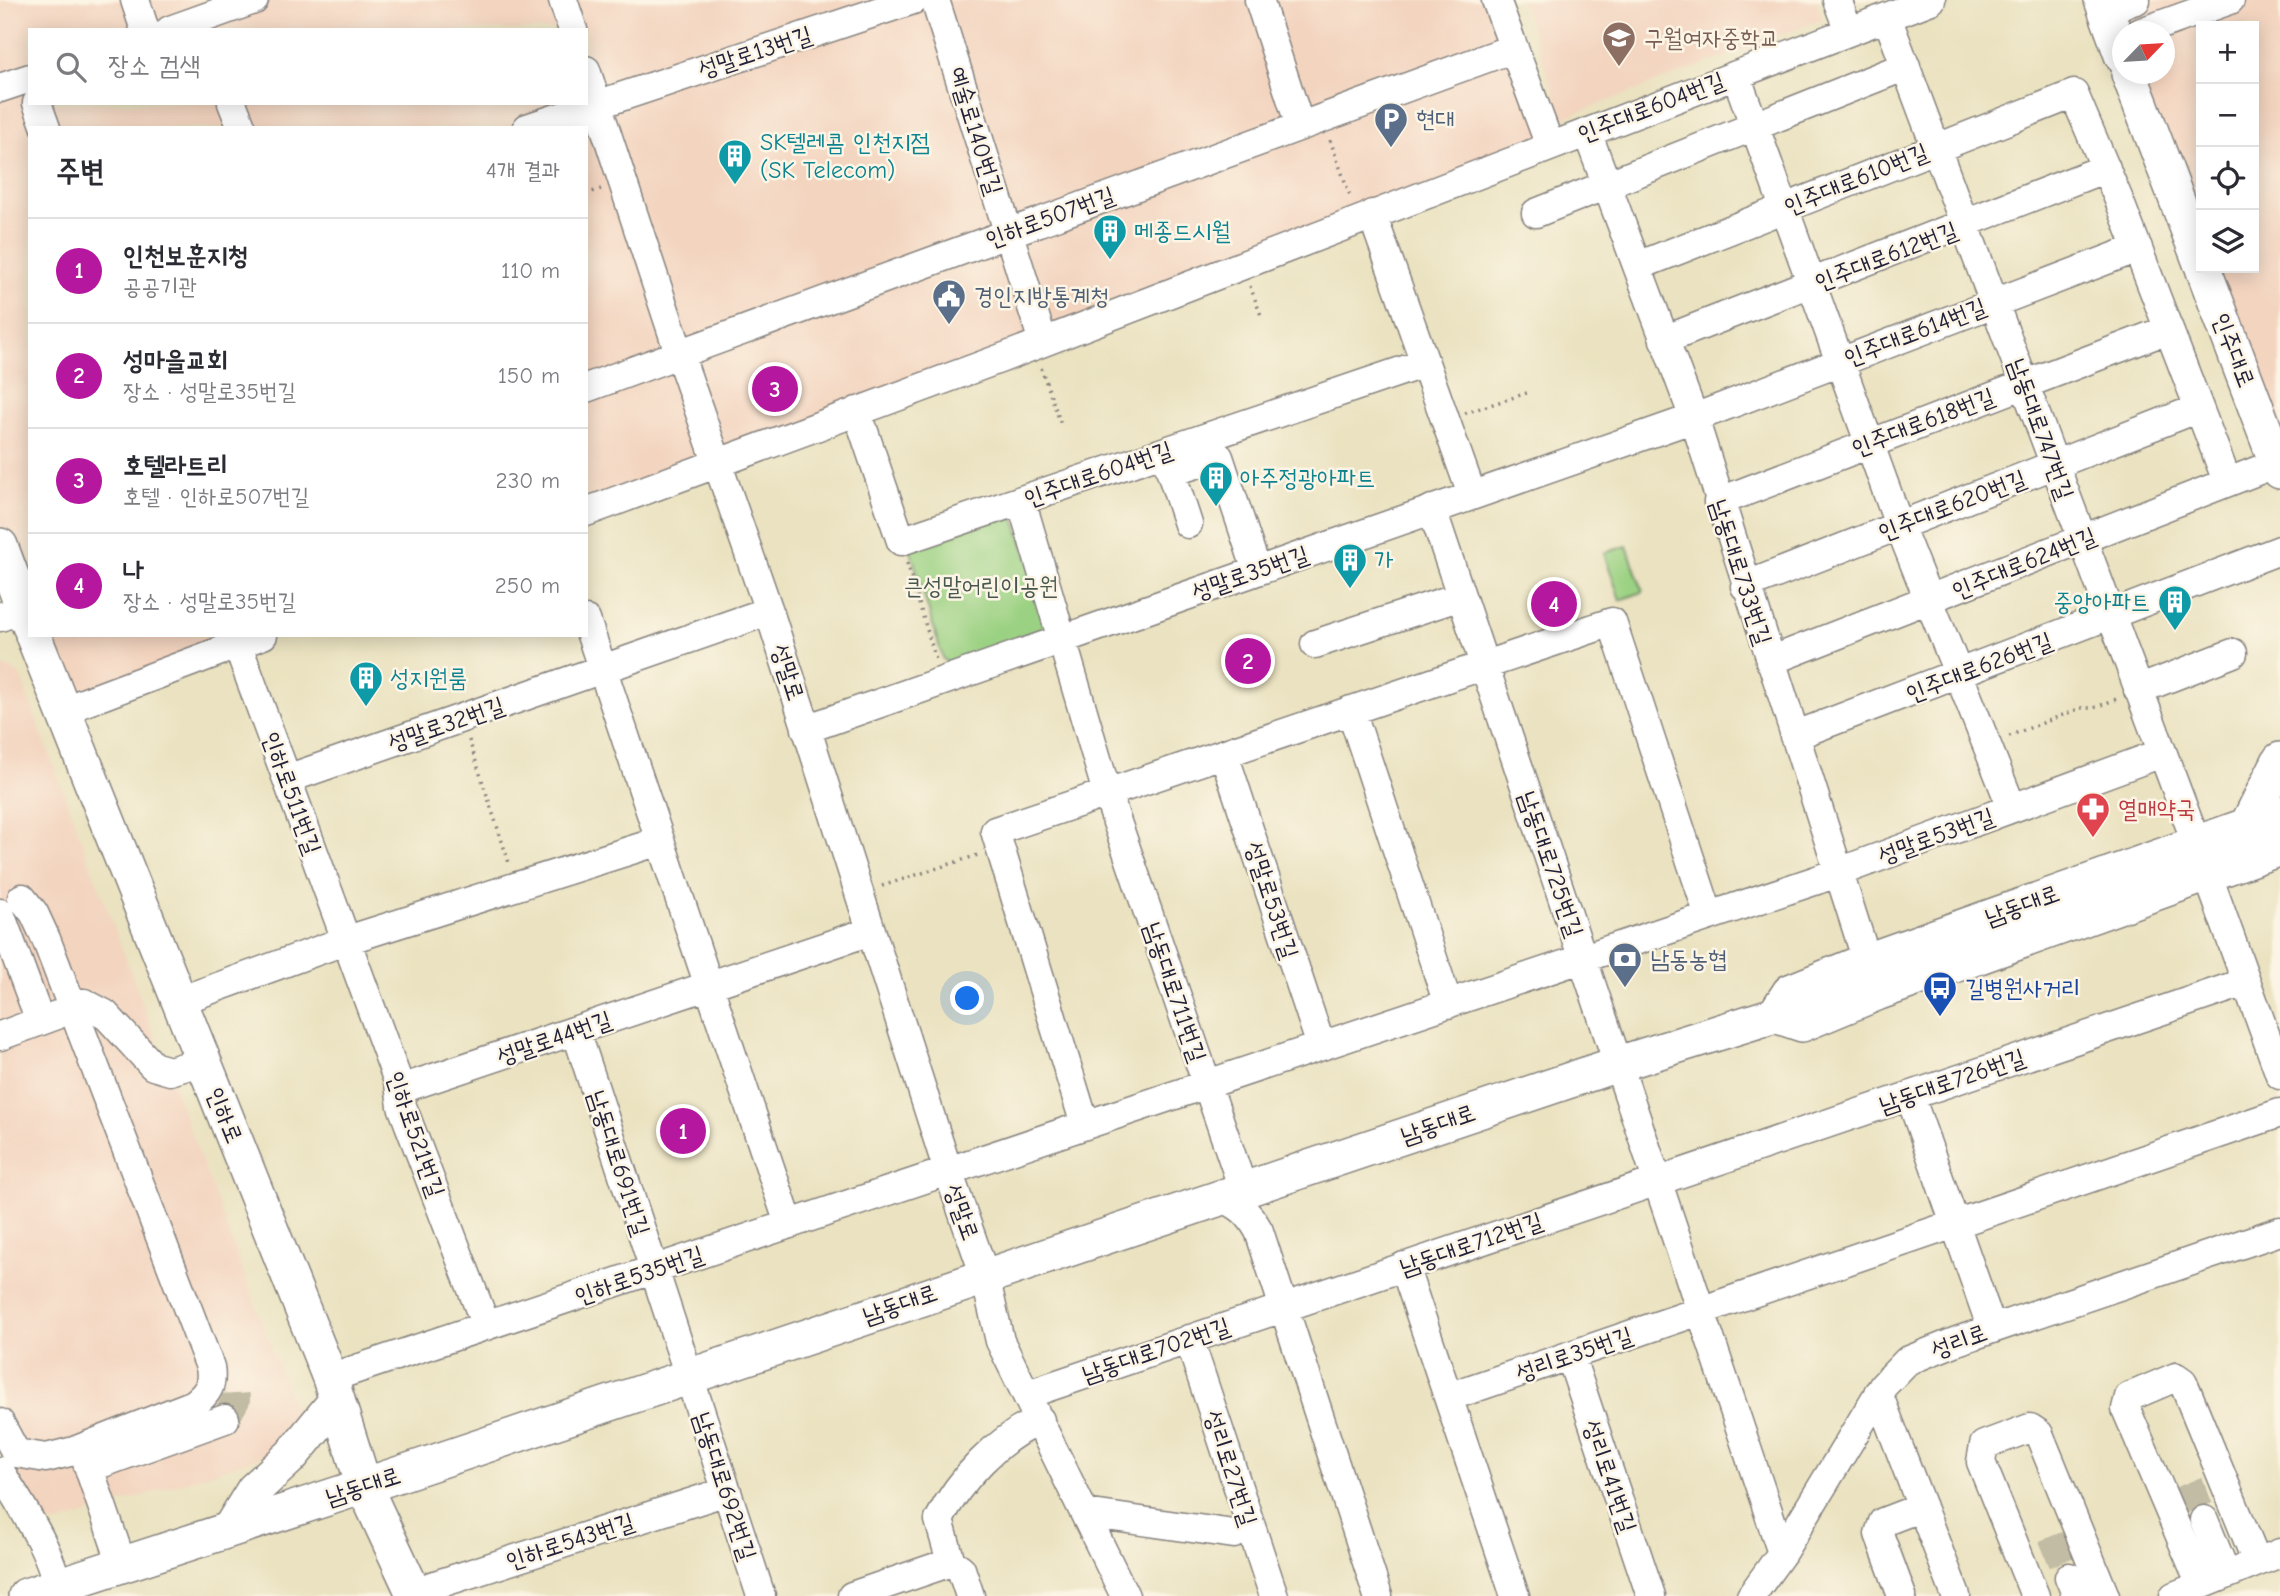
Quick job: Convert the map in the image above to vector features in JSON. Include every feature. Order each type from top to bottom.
[{"type":"main road","name":"인주대로","points":[[2133,84],[2196,249]]},
{"type":"main road","name":"인주대로","points":[[2205,273],[2279,467]]},
{"type":"main road","name":"인하로","points":[[0,546],[23,619]]},
{"type":"main road","name":"인하로","points":[[31,637],[64,710],[333,1389],[364,1486],[414,1594]]},
{"type":"main road","points":[[2264,819],[2280,760]]},
{"type":"main road","name":"남동대로","points":[[47,1593],[122,1564],[364,1486],[1618,1063],[1775,1015],[1802,1024],[2201,857],[2264,819]]},
{"type":"main road","name":"남동대로","points":[[1775,1015],[1790,992],[1867,961],[2201,857],[2244,860],[2280,848]]},
{"type":"main road","points":[[2244,860],[2280,878]]},
{"type":"main road","points":[[230,1529],[254,1490],[291,1456],[333,1389]]},
{"type":"street","points":[[135,0],[144,28]]},
{"type":"street","points":[[181,28],[202,24],[254,0]]},
{"type":"street","points":[[563,0],[572,28]]},
{"type":"street","name":"성말로13번길","points":[[597,104],[913,0]]},
{"type":"street","name":"예술로140번길","points":[[935,0],[1007,233],[1038,344]]},
{"type":"street","points":[[1259,0],[1311,122]]},
{"type":"street","points":[[1496,0],[1550,146]]},
{"type":"street","points":[[1837,0],[1849,31]]},
{"type":"street","name":"인주대로604번길","points":[[718,463],[1038,344],[1931,0]]},
{"type":"street","points":[[2138,21],[2230,0]]},
{"type":"street","name":"남동대로747번길","points":[[1888,17],[2280,1075]]},
{"type":"street","name":"인하로507번길","points":[[588,386],[1514,48]]},
{"type":"street","points":[[1536,212],[1906,66]]},
{"type":"street","points":[[1736,75],[1899,526],[2012,808]]},
{"type":"street","name":"성말로","points":[[588,76],[679,353],[769,611],[948,1171],[985,1276]]},
{"type":"street","points":[[0,88],[28,86]]},
{"type":"street","name":"인주대로610번길","points":[[1638,266],[2074,94],[2106,168]]},
{"type":"street","points":[[533,126],[597,104]]},
{"type":"street","points":[[38,105],[45,126]]},
{"type":"street","points":[[233,105],[241,126]]},
{"type":"street","name":"남동대로733번길","points":[[1587,132],[1694,418],[1718,502],[1867,961]]},
{"type":"street","points":[[2106,168],[2227,481]]},
{"type":"street","name":"인주대로612번길","points":[[1664,340],[1966,225],[2106,168]]},
{"type":"street","points":[[1365,217],[1425,363],[1472,495]]},
{"type":"street","name":"인주대로614번길","points":[[1694,418],[2137,248]]},
{"type":"street","name":"인주대로618번길","points":[[1718,502],[2169,329]]},
{"type":"street","name":"인주대로604번길","points":[[901,541],[1021,500],[1168,462],[1425,363]]},
{"type":"street","name":"인주대로620번길","points":[[1745,586],[2199,408]]},
{"type":"street","points":[[857,411],[901,541]]},
{"type":"street","name":"성말로35번길","points":[[806,729],[1694,418]]},
{"type":"street","points":[[1188,524],[1168,462],[1219,457],[1257,571]]},
{"type":"street","points":[[588,511],[718,463]]},
{"type":"street","name":"인주대로624번길","points":[[1770,661],[2227,481],[2279,467]]},
{"type":"street","name":"남동대로711번길","points":[[1021,500],[1107,793],[1243,1189]]},
{"type":"street","name":"남동대로725번길","points":[[1432,509],[1618,1063]]},
{"type":"street","name":"인주대로626번길","points":[[1794,736],[2280,550]]},
{"type":"street","points":[[1315,644],[1461,596]]},
{"type":"street","name":"성말로32번길","points":[[287,779],[769,611]]},
{"type":"street","points":[[1085,1125],[997,840],[1107,793],[1612,622],[1709,916]]},
{"type":"street","points":[[588,625],[789,1224]]},
{"type":"street","name":"인하로511번길","points":[[64,710],[245,638],[287,779],[347,940]]},
{"type":"street","points":[[2138,690],[2233,653]]},
{"type":"street","points":[[1351,710],[1448,1004]]},
{"type":"street","name":"성말로53번길","points":[[948,1171],[1838,873],[2162,753]]},
{"type":"street","name":"성말로53번길","points":[[1224,754],[1321,1046]]},
{"type":"street","points":[[180,1001],[347,940],[660,841]]},
{"type":"street","points":[[11,906],[42,930],[210,1367],[212,1381],[206,1395],[194,1404],[85,1458]]},
{"type":"street","points":[[11,906],[40,1021]]},
{"type":"street","name":"성말로44번길","points":[[401,1089],[871,931]]},
{"type":"street","name":"인하로521번길","points":[[347,940],[401,1089],[402,1106],[486,1326]]},
{"type":"street","name":"남동대로726번길","points":[[1657,1181],[2246,982]]},
{"type":"street","points":[[0,1036],[40,1021],[71,1005],[84,1003],[106,1014],[153,1066],[170,1070],[204,1061]]},
{"type":"street","name":"남동대로691번길","points":[[576,1031],[688,1376]]},
{"type":"street","points":[[1618,1063],[1782,1553]]},
{"type":"street","points":[[1910,1096],[1992,1329]]},
{"type":"street","points":[[1700,1311],[2280,1113]]},
{"type":"street","name":"인하로535번길","points":[[333,1389],[486,1326],[948,1171]]},
{"type":"street","name":"남동대로712번길","points":[[1284,1307],[1657,1181]]},
{"type":"street","points":[[1259,1231],[1260,1196],[1243,1189],[1236,1203],[1250,1215],[1259,1231],[1378,1596]]},
{"type":"street","name":"성리로","points":[[1751,1596],[1782,1553],[1878,1393],[1907,1361],[1992,1329],[2280,1231]]},
{"type":"street","points":[[1404,1266],[1515,1596]]},
{"type":"street","points":[[985,1276],[1000,1341],[1125,1596]]},
{"type":"street","name":"남동대로702번길","points":[[1028,1394],[1284,1307]]},
{"type":"street","name":"성리로35번길","points":[[1448,1397],[1700,1311]]},
{"type":"street","name":"성리로27번길","points":[[1189,1339],[1274,1596]]},
{"type":"street","name":"성리로41번길","points":[[1570,1355],[1651,1596]]},
{"type":"street","name":"남동대로692번길","points":[[688,1376],[761,1596]]},
{"type":"street","points":[[2174,1596],[2213,1580],[2269,1557],[2183,1382],[2176,1377],[2129,1397],[2126,1409],[2213,1580]]},
{"type":"street","points":[[1878,1393],[1956,1596]]},
{"type":"street","points":[[0,1423],[16,1453],[46,1458],[85,1458],[225,1419]]},
{"type":"street","points":[[970,1596],[961,1569],[951,1562],[939,1520],[946,1506],[990,1452],[1040,1420]]},
{"type":"street","points":[[2035,1596],[1981,1462],[1984,1445],[2030,1428],[2039,1434],[2105,1596]]},
{"type":"street","points":[[85,1458],[122,1564]]},
{"type":"street","points":[[0,1471],[38,1539],[47,1593]]},
{"type":"street","name":"인하로543번길","points":[[414,1594],[727,1491]]},
{"type":"street","points":[[1902,1596],[1879,1534],[1884,1521],[1922,1507]]},
{"type":"street","points":[[1085,1513],[1234,1534],[1251,1528]]},
{"type":"street","points":[[2204,1520],[2213,1580]]},
{"type":"street","points":[[852,1596],[951,1562]]},
{"type":"path","points":[[1311,122],[1365,217]]},
{"type":"path","points":[[1242,264],[1262,318]]},
{"type":"path","points":[[1038,344],[1062,427]]},
{"type":"path","points":[[1445,420],[1530,392]]},
{"type":"path","points":[[901,541],[943,681]]},
{"type":"path","points":[[1987,744],[2138,690]]},
{"type":"path","points":[[462,718],[516,886]]},
{"type":"path","points":[[859,893],[997,840]]},
{"type":"shaded area","points":[[0,0],[1497,0],[1550,146],[588,511],[588,126],[28,126],[28,621],[0,546]]},
{"type":"shaded area","name":"구월여자중학교","points":[[1521,0],[1816,0],[1823,19],[1563,118]]},
{"type":"shaded area","points":[[2103,0],[2280,0],[2280,466],[2207,273],[2259,273],[2259,21],[2196,21],[2196,245],[2135,84],[2175,84],[2175,21],[2115,21]]},
{"type":"shaded area","points":[[34,637],[257,637],[64,710]]},
{"type":"shaded area","points":[[0,665],[19,673],[300,1424],[278,1451],[54,1525],[45,1522],[0,1449]]},
{"type":"green space","name":"큰성말어린이공원","points":[[1011,510],[1052,628],[955,668],[943,659],[909,545]]},
{"type":"green space","points":[[1627,546],[1643,592],[1620,600],[1604,553]]},
{"type":"tunnel","points":[[225,1419],[236,1400],[235,1387]]},
{"type":"tunnel","points":[[2189,1482],[2204,1520]]},
{"type":"tunnel","points":[[2052,1536],[2069,1577]]},
{"type":"place","name":"구월여자중학교","points":[[1619,68]]},
{"type":"place","name":"현대","points":[[1391,149]]},
{"type":"place","name":"SK텔레콤 인천지점 (SK Telecom)","points":[[735,186]]},
{"type":"place","name":"메종드시월","points":[[1110,261]]},
{"type":"place","name":"경인지방통계청","points":[[949,326]]},
{"type":"place","name":"호텔라트리","points":[[775,389]]},
{"type":"place","name":"아주정광아파트","points":[[1216,508]]},
{"type":"place","name":"가","points":[[1350,590]]},
{"type":"place","name":"나","points":[[1554,604]]},
{"type":"place","name":"중앙아파트","points":[[2175,632]]},
{"type":"place","name":"성마을교회","points":[[1248,661]]},
{"type":"place","name":"성지원룸","points":[[366,708]]},
{"type":"place","name":"열매약국","points":[[2093,839]]},
{"type":"place","name":"남동농협","points":[[1625,989]]},
{"type":"place","name":"길병원사거리","points":[[1940,1018]]},
{"type":"place","name":"인천보훈지청","points":[[683,1131]]}]
